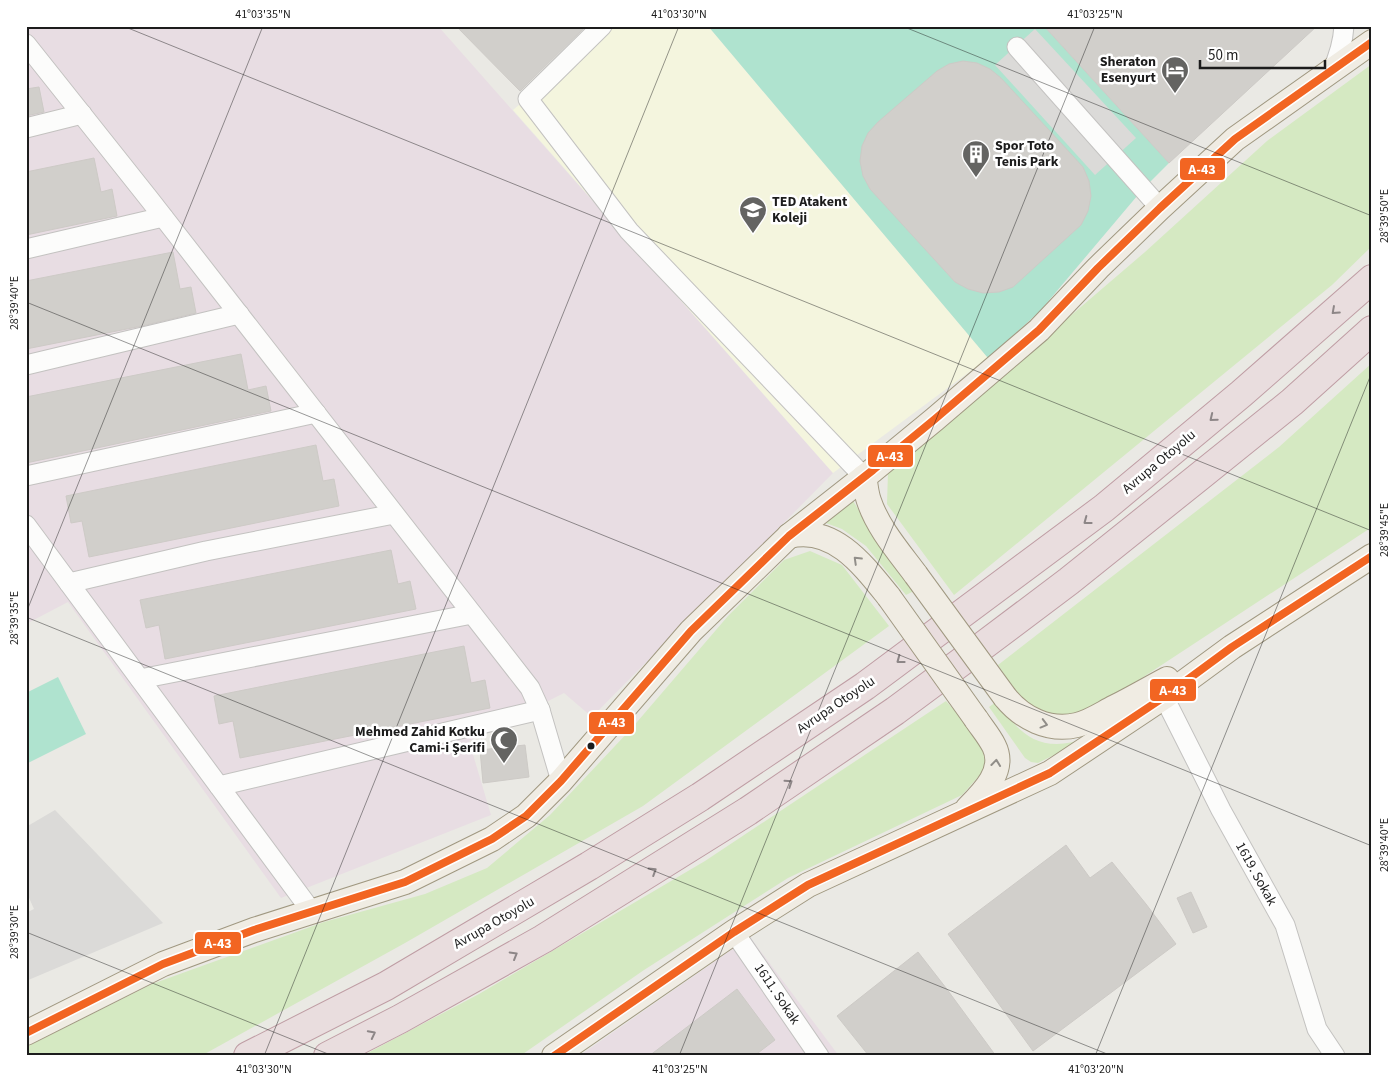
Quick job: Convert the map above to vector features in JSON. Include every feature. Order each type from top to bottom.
[{"type":"highway","name":"Avrupa Otoyolu","points":[[248,1056],[386,986],[589,866],[700,797],[865,686],[1104,508],[1242,394],[1372,279]]},
{"type":"highway","points":[[328,1056],[400,1019],[543,938],[748,811],[895,711],[1061,587],[1185,488],[1292,402],[1372,330]]},
{"type":"main road","points":[[26,1033],[163,964],[254,930],[405,882],[492,839],[526,816],[561,781],[692,630],[789,536],[935,419],[1039,330],[1098,268],[1235,139],[1372,42]]},
{"type":"main road","points":[[864,477],[868,497],[876,518],[888,537],[1005,697],[1022,713],[1037,722],[1058,727],[1078,725],[1232,648]]},
{"type":"main road","points":[[789,536],[810,534],[839,545],[870,573],[994,746],[997,764],[987,788],[959,816]]},
{"type":"main road","points":[[554,1056],[734,932],[808,884],[1050,774],[1164,697],[1232,648],[1372,556]]},
{"type":"street","points":[[602,26],[528,99],[629,231],[864,477]]},
{"type":"street","points":[[1332,71],[1342,46],[1344,26]]},
{"type":"street","points":[[26,44],[530,688],[540,710],[561,781]]},
{"type":"street","points":[[1017,47],[1160,208]]},
{"type":"street","points":[[26,128],[82,114]]},
{"type":"street","points":[[26,249],[163,217]]},
{"type":"street","points":[[26,365],[239,314]]},
{"type":"street","points":[[26,476],[316,413]]},
{"type":"street","points":[[69,583],[206,551],[394,514]]},
{"type":"street","points":[[26,525],[312,912]]},
{"type":"street","points":[[140,679],[472,614]]},
{"type":"street","name":"1619. Sokak","points":[[1164,697],[1221,810],[1285,925],[1317,1029],[1334,1056]]},
{"type":"street","points":[[219,786],[540,710]]},
{"type":"street","name":"1611. Sokak","points":[[734,932],[809,1052]]},
{"type":"shaded area","points":[[26,26],[438,26],[833,473],[592,717],[564,693],[469,741],[491,815],[281,898],[68,602],[26,624]]},
{"type":"shaded area","name":"TED Atakent Koleji","points":[[613,26],[708,26],[988,358],[833,473],[513,110]]},
{"type":"shaded area","points":[[1035,29],[1136,138],[1095,175],[995,65]]},
{"type":"shaded area","points":[[55,810],[163,923],[26,981],[26,913],[34,909],[26,891],[26,827]]},
{"type":"shaded area","points":[[750,937],[839,1056],[579,1056]]},
{"type":"green space","points":[[708,26],[1044,26],[1169,163],[1143,189],[1040,311],[988,358]]},
{"type":"green space","points":[[1372,64],[1372,246],[1332,285],[954,595],[887,504],[888,472],[1145,252],[1267,141]]},
{"type":"green space","points":[[1372,363],[1372,527],[1119,693],[1077,714],[1061,717],[1047,716],[1021,699],[998,665],[1279,447]]},
{"type":"green space","points":[[852,499],[870,529],[916,590],[906,595],[866,546],[842,529],[823,522]]},
{"type":"green space","points":[[810,551],[842,565],[889,626],[643,806],[405,943],[201,1056],[26,1056],[26,1047],[152,984],[324,922],[425,894],[487,868],[550,815],[631,729],[728,616],[784,560]]},
{"type":"green space","points":[[58,677],[86,734],[26,764],[26,693]]},
{"type":"green space","points":[[946,701],[979,737],[987,767],[962,795],[788,878],[644,970],[520,1056],[362,1056],[479,994],[705,861]]},
{"type":"green space","points":[[996,702],[1015,725],[1037,740],[1046,743],[1064,744],[1084,740],[1038,763],[1031,762],[1025,758],[989,707]]},
{"type":"building","points":[[456,26],[586,26],[520,91]]},
{"type":"building","name":"Sheraton Esenyurt","points":[[1044,26],[1317,26],[1169,163]]},
{"type":"building","name":"Spor Toto Tenis Park","points":[[963,61],[977,63],[990,69],[1001,78],[1083,167],[1089,181],[1091,196],[1088,211],[1081,225],[1013,287],[999,292],[983,293],[968,289],[955,282],[870,189],[863,176],[860,161],[862,146],[868,133],[878,122],[937,71],[949,64]]},
{"type":"building","points":[[39,87],[44,112],[26,116],[26,89]]},
{"type":"building","points":[[94,158],[101,192],[112,189],[117,216],[26,235],[26,172]]},
{"type":"building","points":[[173,252],[180,289],[191,287],[196,313],[142,326],[26,349],[26,281]]},
{"type":"building","points":[[241,354],[248,390],[266,386],[271,411],[26,463],[26,397]]},
{"type":"building","points":[[316,445],[323,481],[334,479],[339,506],[89,557],[82,521],[71,523],[66,496]]},
{"type":"building","points":[[391,550],[398,584],[410,581],[416,609],[165,659],[159,625],[146,628],[140,600]]},
{"type":"building","points":[[464,646],[471,683],[485,680],[490,708],[240,758],[233,721],[219,724],[214,696]]},
{"type":"building","name":"Mehmed Zahid Kotku Cami-i Şerifi","points":[[525,745],[529,777],[483,783],[480,750]]},
{"type":"building","points":[[1066,845],[1090,878],[1112,862],[1176,944],[1033,1051],[948,934]]},
{"type":"building","points":[[1191,892],[1207,927],[1193,933],[1177,898]]},
{"type":"building","points":[[918,952],[996,1056],[869,1056],[837,1016]]},
{"type":"building","points":[[737,989],[775,1040],[754,1056],[649,1056]]},
{"type":"transit line","name":"A-43","points":[[26,1033],[163,964],[254,930],[405,882],[492,839],[526,816],[561,781],[691,631],[789,536],[935,419],[1039,330],[1098,268],[1235,139],[1372,42]]},
{"type":"transit line","name":"A-43","points":[[554,1056],[734,932],[808,885],[1050,773],[1164,697],[1232,647],[1372,556]]},
{"type":"place","name":"Sheraton Esenyurt","points":[[1175,94]]},
{"type":"place","name":"Spor Toto Tenis Park","points":[[976,178]]},
{"type":"place","name":"TED Atakent Koleji","points":[[753,234]]},
{"type":"place","name":"Mehmed Zahid Kotku Cami-i Şerifi","points":[[504,764]]}]
